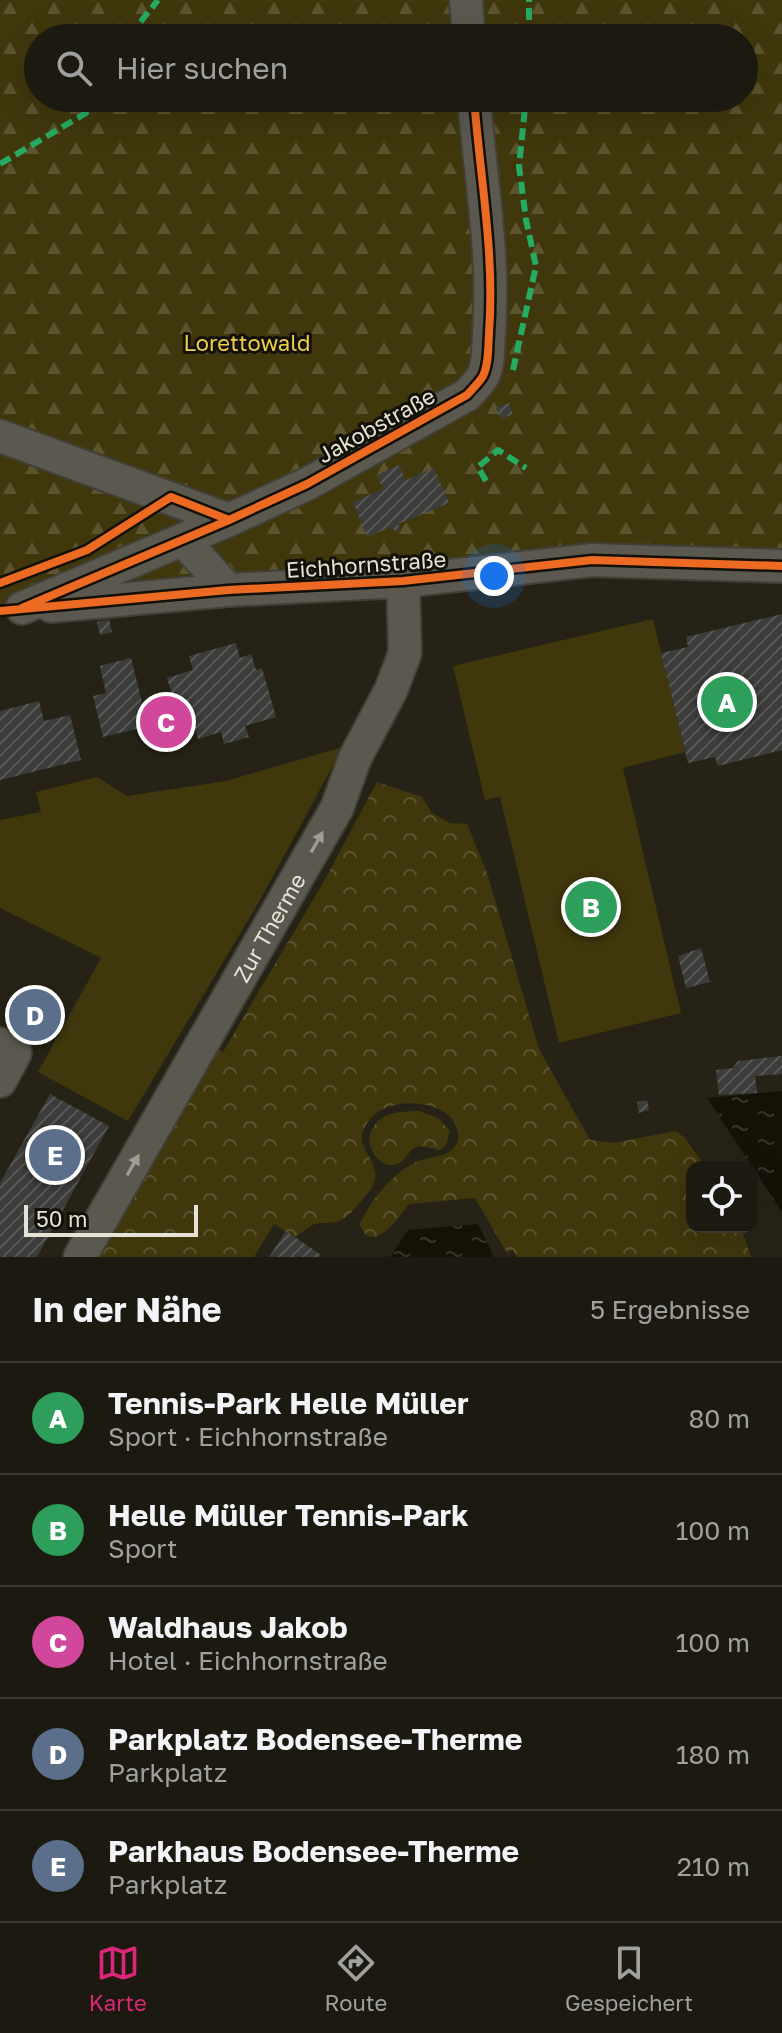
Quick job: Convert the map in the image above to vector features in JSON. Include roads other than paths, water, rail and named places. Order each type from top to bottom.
[{"type":"street","points":[[466,0],[468,24]]},
{"type":"street","name":"Jakobstraße","points":[[11,609],[183,540],[307,484],[467,395],[484,374],[491,307],[491,247],[476,112]]},
{"type":"street","points":[[0,436],[229,520]]},
{"type":"street","points":[[183,540],[228,590]]},
{"type":"street","name":"Eichhornstraße","points":[[11,609],[228,590],[403,581],[592,560],[782,566]]},
{"type":"street","name":"Zur Therme","points":[[80,1257],[337,808],[355,758],[391,690],[405,653],[403,581]]},
{"type":"street","points":[[0,1044],[15,1053],[0,1081]]},
{"type":"water","points":[[782,1091],[782,1212],[758,1176],[758,1161],[748,1161],[707,1098]]},
{"type":"water","points":[[478,1224],[494,1257],[390,1257],[408,1230]]},
{"type":"place","name":"Tennis-Park Helle Müller","points":[[727,702]]},
{"type":"place","name":"Waldhaus Jakob","points":[[166,722]]},
{"type":"place","name":"Helle Müller Tennis-Park","points":[[591,907]]},
{"type":"place","name":"Parkplatz Bodensee-Therme","points":[[35,1015]]},
{"type":"place","name":"Parkhaus Bodensee-Therme","points":[[55,1155]]},
{"type":"park label","name":"Lorettowald","points":[[247,342]]}]
